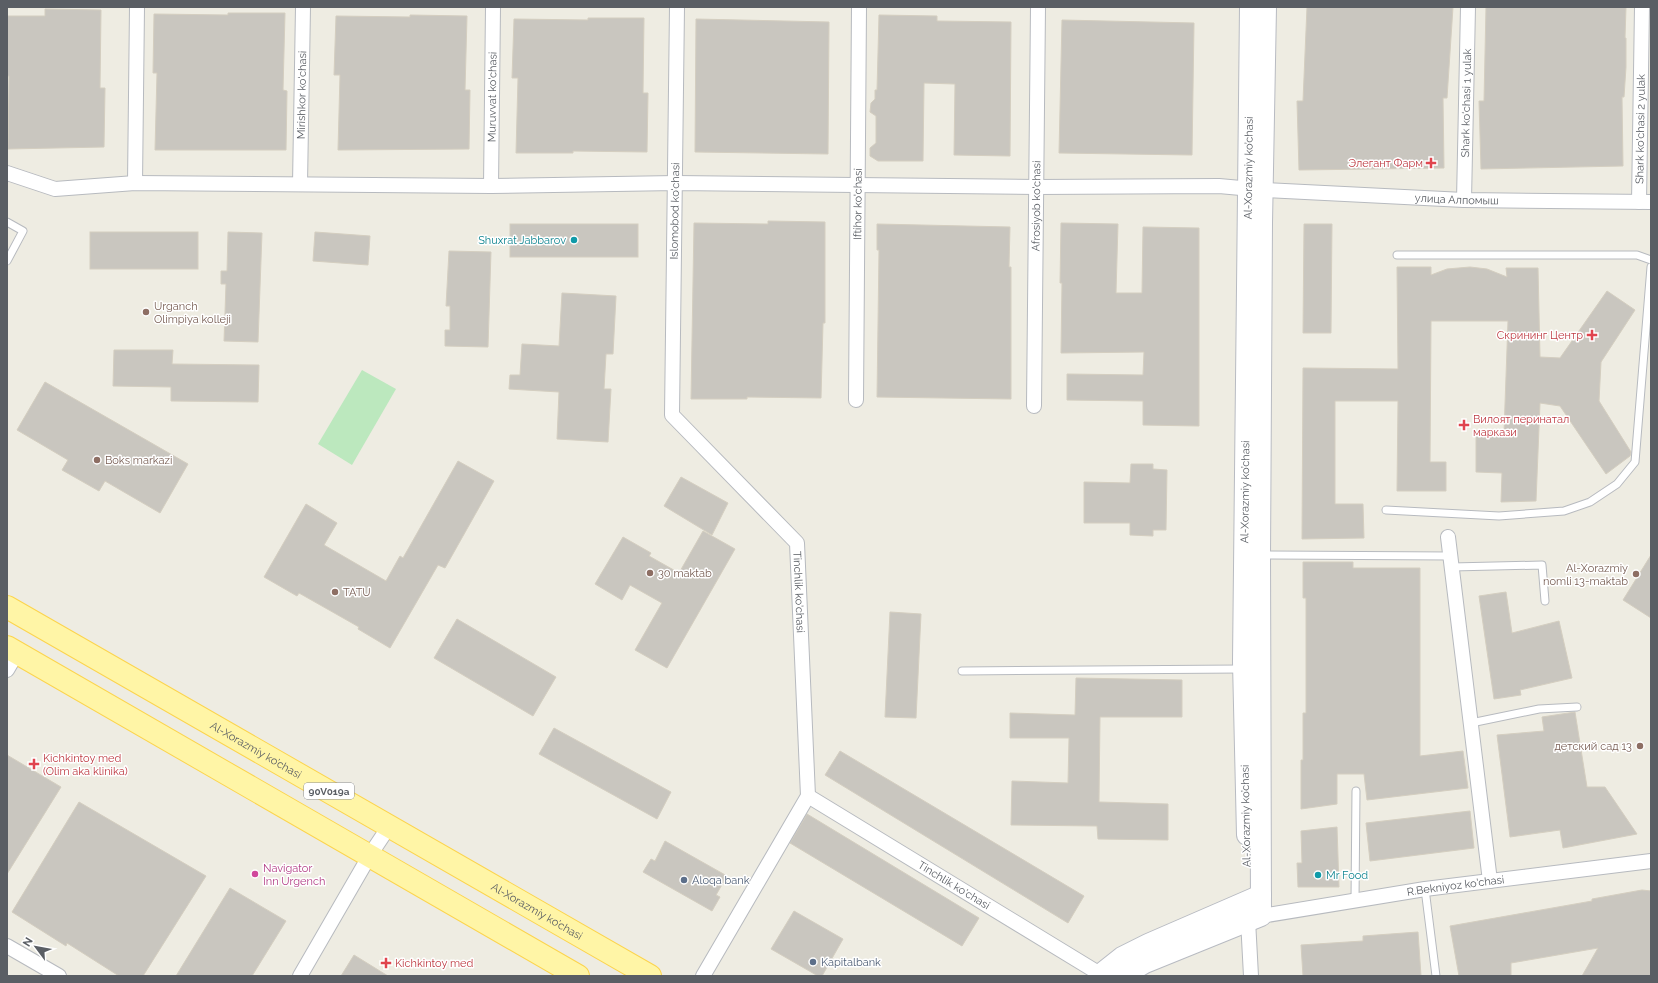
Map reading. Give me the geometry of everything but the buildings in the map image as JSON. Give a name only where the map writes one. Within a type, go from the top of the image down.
[{"type":"main road","name":"Al-Xorazmiy ko’chasi","points":[[1250,7],[1255,189],[1260,555],[1254,918]]},
{"type":"main road","name":"Al-Xorazmiy ko’chasi","points":[[1254,898],[1243,669],[1255,189],[1266,7]]},
{"type":"main road","name":"Al-Xorazmiy ko’chasi","points":[[7,607],[650,976]]},
{"type":"main road","name":"90V019a","points":[[10,657],[370,855],[578,976]]},
{"type":"main road","name":"Tinchlik ko'chasi","points":[[1099,975],[1122,957],[1148,944],[1254,898]]},
{"type":"main road","points":[[1123,976],[1145,963],[1254,918]]},
{"type":"street","points":[[135,183],[137,7]]},
{"type":"street","name":"Mirishkor ko'chasi","points":[[300,184],[303,7]]},
{"type":"street","name":"Muruvvat ko'chasi","points":[[491,186],[493,7]]},
{"type":"street","name":"Islomobod ko'chasi","points":[[672,415],[677,7]]},
{"type":"street","name":"Iftihor ko'chasi","points":[[856,400],[860,7]]},
{"type":"street","name":"Afrosiyob ko'chasi","points":[[1034,406],[1038,187],[1038,7]]},
{"type":"street","name":"Shark ko'chasi 1 yulak","points":[[1464,200],[1468,7]]},
{"type":"street","name":"Shark ko'chasi 2 yulak","points":[[1642,7],[1645,202]]},
{"type":"street","name":"улица Алпомыш","points":[[7,173],[55,189],[135,183],[491,186],[676,183],[1038,187],[1219,186],[1464,200],[1645,202]]},
{"type":"street","name":"Tinchlik ko'chasi","points":[[672,415],[797,543],[808,796],[1099,975]]},
{"type":"street","points":[[1448,537],[1490,880]]},
{"type":"street","points":[[703,976],[808,796]]},
{"type":"street","points":[[300,976],[370,855],[390,826]]},
{"type":"street","name":"R.Bekniyoz ko'chasi","points":[[1254,918],[1425,889],[1651,861]]},
{"type":"street","name":"Al-Xorazmiy ko’chasi","points":[[1251,976],[1254,918]]},
{"type":"street","points":[[7,946],[59,976]]},
{"type":"lane","points":[[7,222],[24,231],[7,261]]},
{"type":"lane","points":[[1397,255],[1637,255],[1651,260]]},
{"type":"lane","points":[[1386,510],[1499,516],[1564,511],[1590,502],[1617,484],[1635,462],[1651,267]]},
{"type":"lane","points":[[1260,555],[1542,565],[1544,601]]},
{"type":"lane","points":[[962,671],[1243,669]]},
{"type":"lane","points":[[1471,723],[1539,709],[1577,707]]},
{"type":"lane","points":[[1356,791],[1356,900]]},
{"type":"lane","points":[[1425,889],[1436,976]]},
{"type":"green space","points":[[362,370],[396,389],[352,465],[318,444]]},
{"type":"place","name":"Элегант Фарм","points":[[1431,163]]},
{"type":"place","name":"Shuxrat Jabbarov","points":[[574,240]]},
{"type":"place","name":"Urganch Olimpiya kolleji","points":[[146,312]]},
{"type":"place","name":"Скрининг Центр","points":[[1592,335]]},
{"type":"place","name":"Вилоят перинатал маркази","points":[[1464,425]]},
{"type":"place","name":"Boks markazi","points":[[97,460]]},
{"type":"place","name":"30 maktab","points":[[650,573]]},
{"type":"place","name":"Аl-Xоrаzmiy nоmli 13-mаktаb","points":[[1636,574]]},
{"type":"place","name":"TATU","points":[[335,592]]},
{"type":"place","name":"детский сад 13","points":[[1640,746]]},
{"type":"place","name":"Kichkintoy med (Olim aka klinika)","points":[[34,764]]},
{"type":"place","name":"Navigator Inn Urgench","points":[[255,874]]},
{"type":"place","name":"Mr Food","points":[[1318,875]]},
{"type":"place","name":"Aloqa bank","points":[[684,880]]},
{"type":"place","name":"Kapitalbank","points":[[813,962]]},
{"type":"place","name":"Kichkintoy med","points":[[386,963]]}]
